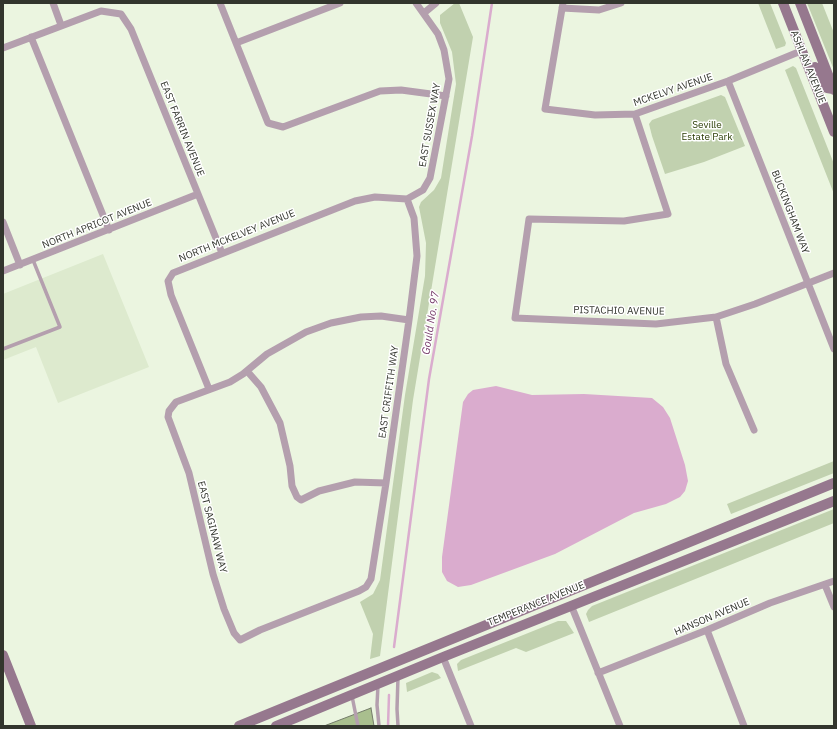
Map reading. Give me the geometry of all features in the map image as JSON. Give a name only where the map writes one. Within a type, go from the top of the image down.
[{"type":"main road","name":"ASHLAN AVENUE","points":[[783,3],[834,132]]},
{"type":"main road","name":"ASHLAN AVENUE","points":[[800,3],[834,89]]},
{"type":"main road","points":[[801,51],[809,56],[827,88],[834,89]]},
{"type":"main road","name":"TEMPERANCE AVENUE","points":[[239,726],[834,483]]},
{"type":"main road","name":"TEMPERANCE AVENUE","points":[[276,726],[571,605],[834,501]]},
{"type":"main road","points":[[443,657],[451,645],[506,623],[514,613]]},
{"type":"main road","points":[[3,655],[31,726]]},
{"type":"street","points":[[3,48],[61,25],[53,3]]},
{"type":"street","points":[[220,3],[268,123],[284,127],[380,91],[401,90],[446,96]]},
{"type":"street","points":[[236,43],[340,3]]},
{"type":"street","name":"EAST SUSSEX WAY","points":[[407,199],[423,190],[430,178],[434,165],[449,79],[444,50],[438,34],[416,3]]},
{"type":"street","points":[[424,13],[436,3]]},
{"type":"street","points":[[563,5],[599,10],[621,3]]},
{"type":"street","name":"MCKELVY AVENUE","points":[[563,5],[545,109],[595,115],[635,114],[728,81],[801,51]]},
{"type":"street","name":"EAST FARRIN AVENUE","points":[[61,25],[101,10],[121,14],[131,29],[222,253]]},
{"type":"street","points":[[31,37],[109,230]]},
{"type":"street","name":"BUCKINGHAM WAY","points":[[728,81],[807,284],[834,349]]},
{"type":"street","name":"PISTACHIO AVENUE","points":[[635,114],[668,214],[624,221],[528,220],[514,318],[656,324],[716,317],[834,273]]},
{"type":"street","name":"NORTH APRICOT AVENUE","points":[[3,271],[198,194]]},
{"type":"street","name":"NORTH MCKELVEY AVENUE","points":[[209,389],[171,295],[168,281],[172,273],[355,201],[375,197],[407,199]]},
{"type":"street","name":"EAST CRIFFITH WAY","points":[[366,587],[371,579],[386,483],[417,256],[414,218],[407,199]]},
{"type":"street","points":[[3,222],[20,265]]},
{"type":"street","points":[[209,389],[230,382],[247,371],[267,354],[306,332],[331,323],[381,316],[409,320]]},
{"type":"street","points":[[716,317],[726,364],[754,430]]},
{"type":"street","points":[[247,371],[261,387],[280,423],[290,466],[292,486],[297,497],[301,500],[324,490],[355,482],[386,483]]},
{"type":"street","name":"EAST SAGINAW WAY","points":[[209,389],[176,402],[169,411],[168,417],[189,473],[215,581],[234,633],[240,640],[260,630],[366,587]]},
{"type":"street","name":"HANSON AVENUE","points":[[598,673],[708,630],[770,603],[834,581]]},
{"type":"street","points":[[825,585],[834,607]]},
{"type":"street","points":[[571,605],[620,726]]},
{"type":"street","points":[[708,630],[744,726]]},
{"type":"street","points":[[443,657],[471,726]]},
{"type":"lane","points":[[3,349],[60,327],[34,260]]},
{"type":"lane","points":[[398,676],[398,726]]},
{"type":"lane","points":[[378,684],[377,705],[379,726]]},
{"type":"lane","points":[[352,695],[358,726]]},
{"type":"shaded area","points":[[103,254],[149,367],[58,403],[36,347],[3,360],[3,294]]},
{"type":"shaded area","points":[[496,386],[532,395],[584,394],[652,398],[663,407],[670,418],[685,465],[688,481],[685,491],[680,497],[666,504],[634,513],[555,554],[471,585],[458,587],[447,581],[442,572],[442,557],[463,402],[468,394],[473,390]]},
{"type":"green space","points":[[455,3],[459,3],[473,37],[413,400],[380,656],[370,659],[373,634],[360,602],[373,594],[380,580],[405,395],[425,276],[426,243],[419,207],[421,202],[434,190],[441,178],[456,84],[452,52],[440,23],[440,15]]},
{"type":"green space","points":[[758,3],[770,3],[786,43],[785,46],[776,49]]},
{"type":"green space","points":[[807,3],[822,3],[834,33],[834,70]]},
{"type":"green space","points":[[793,66],[796,68],[834,164],[834,194],[785,70]]},
{"type":"green space","name":"Seville Estate Park","points":[[721,95],[725,97],[745,146],[704,162],[665,174],[649,124],[652,120]]},
{"type":"green space","points":[[834,461],[834,473],[731,514],[727,504]]},
{"type":"green space","points":[[834,509],[834,523],[589,622],[586,614],[592,606]]},
{"type":"green space","points":[[558,621],[566,621],[574,633],[526,652],[516,648],[458,671],[457,664],[461,660]]},
{"type":"green space","points":[[432,672],[438,674],[441,678],[407,692],[406,683]]},
{"type":"building","points":[[371,708],[374,726],[324,726]]},
{"type":"waterway","name":"Gould No. 97","points":[[394,647],[429,379],[472,136],[492,3]]},
{"type":"waterway","name":"Gould No. 97","points":[[388,726],[389,695]]}]
